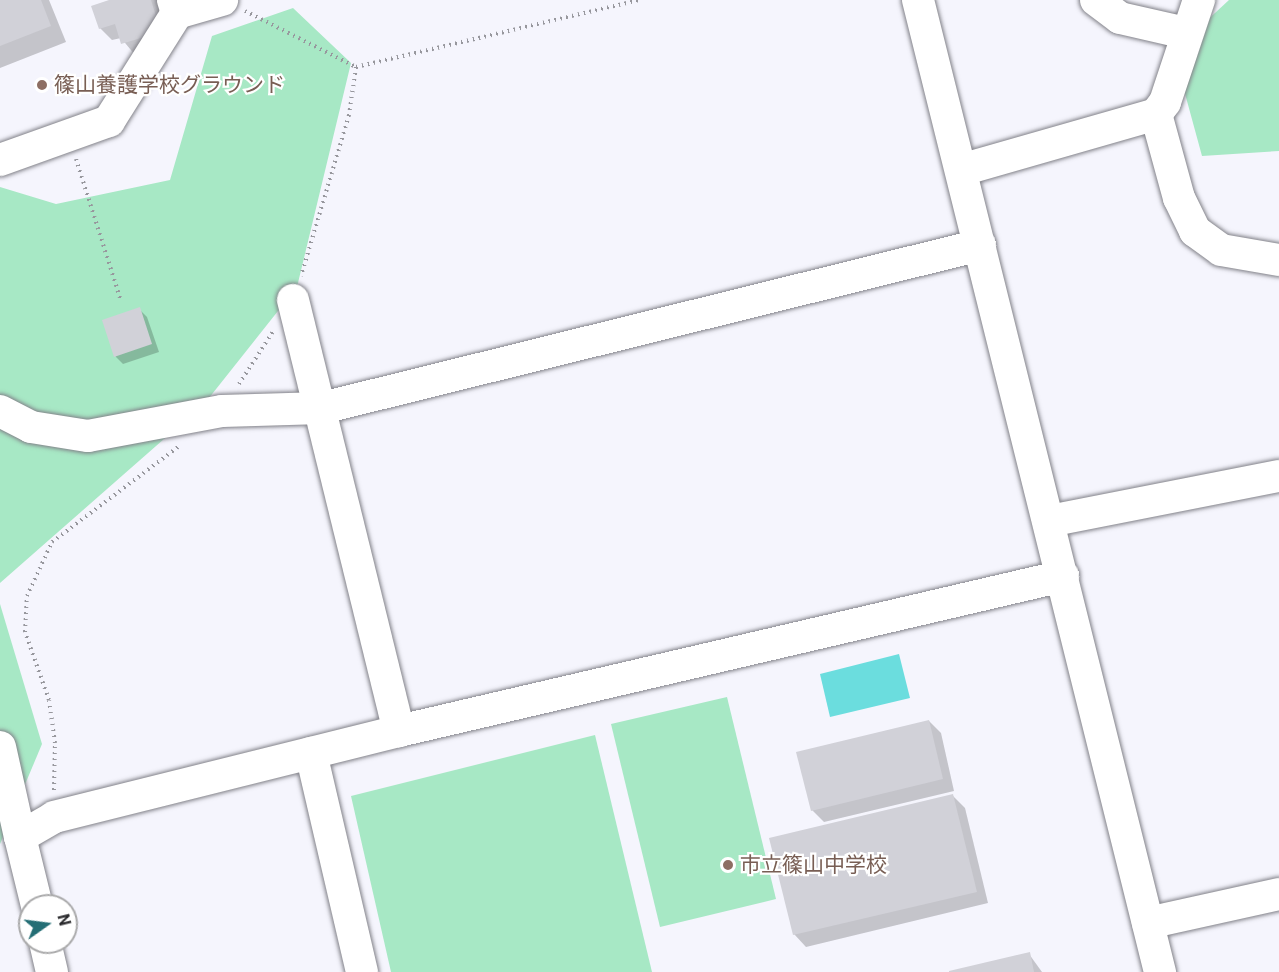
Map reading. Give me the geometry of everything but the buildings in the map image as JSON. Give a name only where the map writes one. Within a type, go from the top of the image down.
[{"type":"street","points":[[918,0],[1160,972]]},
{"type":"street","points":[[1096,0],[1120,18],[1186,33]]},
{"type":"street","points":[[962,170],[1156,114],[1165,102],[1186,33],[1199,0]]},
{"type":"street","points":[[0,160],[109,121],[175,6],[228,3]]},
{"type":"street","points":[[1156,114],[1179,198],[1196,231],[1221,250],[1279,260]]},
{"type":"street","points":[[0,411],[31,427],[88,436],[222,411],[322,408],[980,245]]},
{"type":"street","points":[[293,300],[322,408],[399,731]]},
{"type":"street","points":[[1049,521],[1279,476]]},
{"type":"street","points":[[20,837],[54,817],[399,731],[1063,576]]},
{"type":"street","points":[[0,747],[34,894]]},
{"type":"street","points":[[311,753],[362,972]]},
{"type":"street","points":[[1148,923],[1279,894]]},
{"type":"street","points":[[48,954],[52,972]]},
{"type":"path","points":[[228,3],[356,67],[640,0]]},
{"type":"path","points":[[222,411],[293,300],[349,115],[356,67]]},
{"type":"path","points":[[69,135],[121,301]]},
{"type":"path","points":[[54,817],[55,743],[49,700],[25,632],[27,596],[52,543],[186,440]]},
{"type":"green space","points":[[1229,0],[1279,0],[1279,151],[1202,156],[1184,90],[1202,25]]},
{"type":"green space","points":[[293,8],[351,63],[297,287],[205,403],[0,583],[0,187],[56,204],[170,180],[212,36]]},
{"type":"green space","points":[[0,604],[42,744],[0,844]]},
{"type":"green space","points":[[727,697],[776,899],[660,927],[611,724]]},
{"type":"green space","points":[[595,735],[652,972],[391,972],[351,796]]},
{"type":"water","points":[[899,654],[910,698],[830,717],[820,674]]},
{"type":"place","name":"篠山養護学校グラウンド","points":[[42,85]]},
{"type":"place","name":"市立篠山中学校","points":[[728,865]]}]
